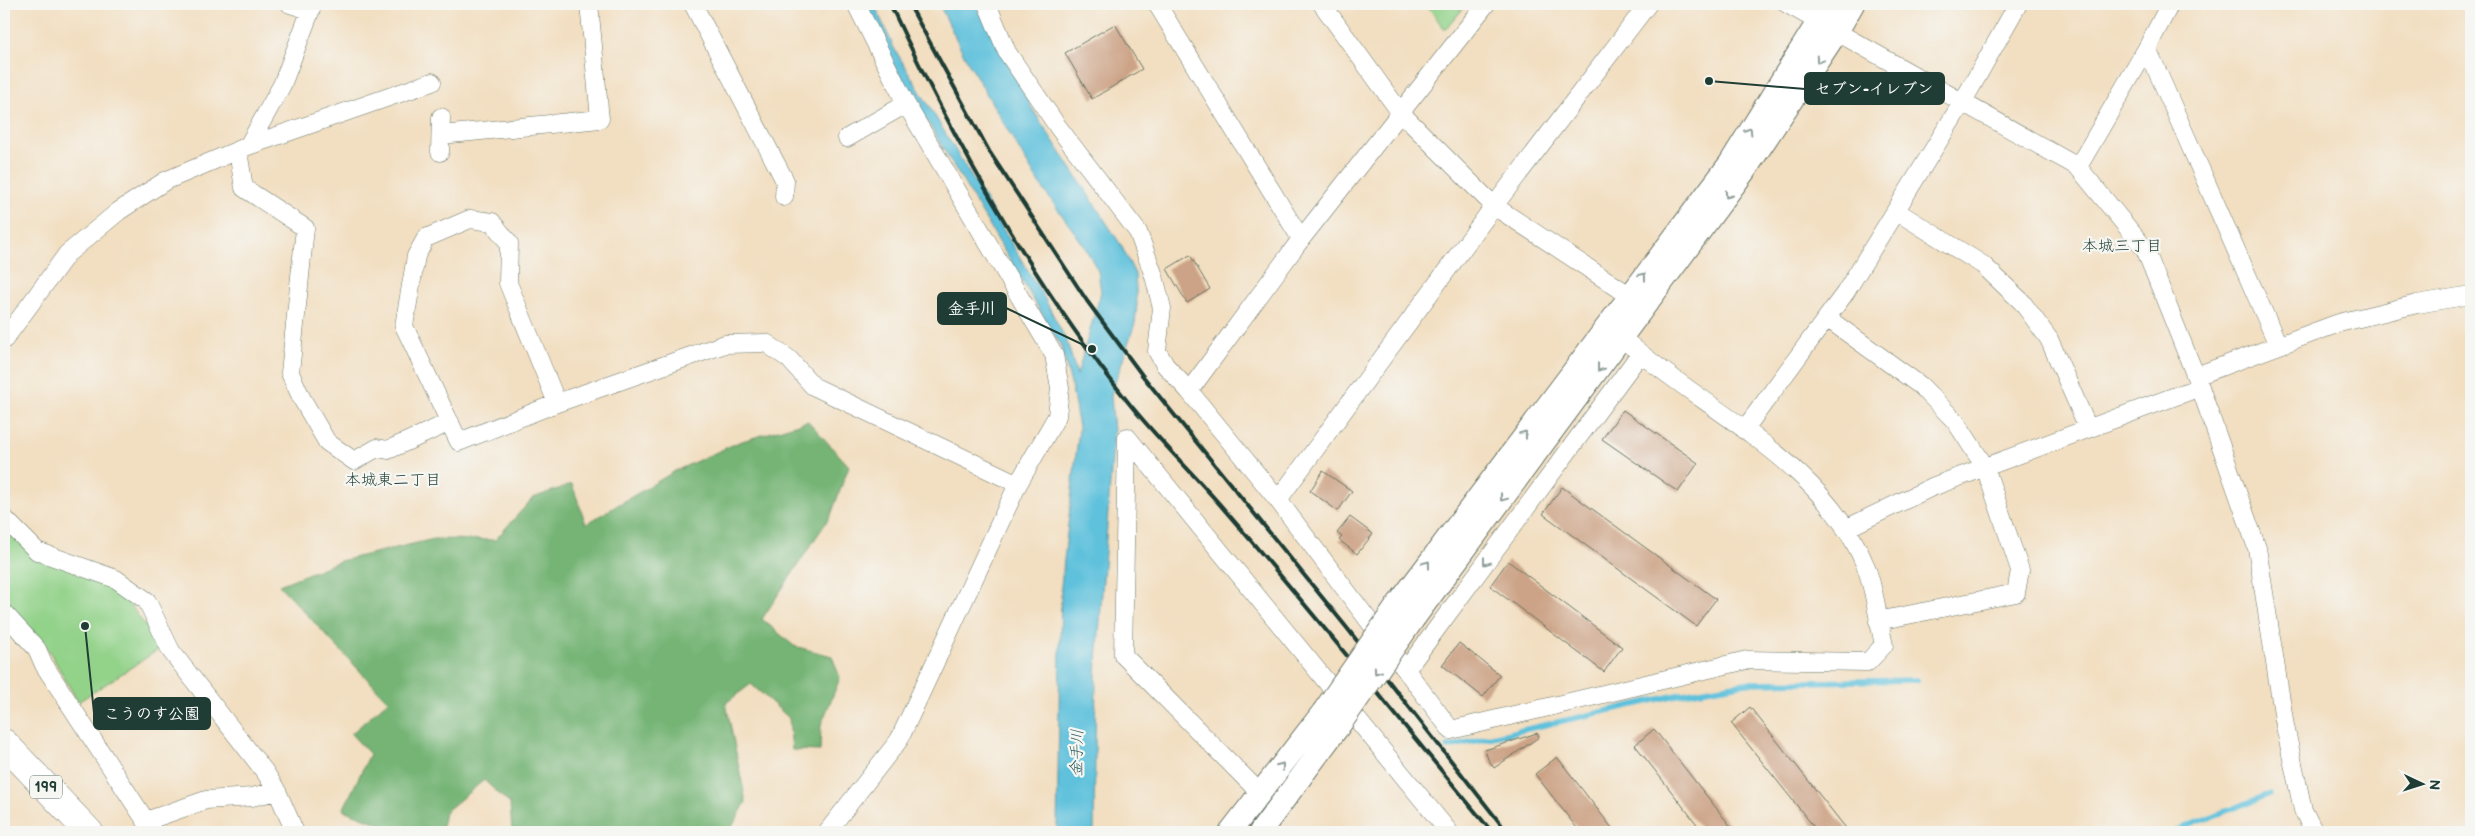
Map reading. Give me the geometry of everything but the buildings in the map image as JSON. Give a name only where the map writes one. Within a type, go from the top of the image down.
[{"type":"highway","name":"199","points":[[4,743],[89,832]]},
{"type":"street","points":[[290,4],[311,7],[282,85],[243,148],[244,188],[305,228],[290,374],[327,442],[354,461],[377,448],[388,450],[450,422]]},
{"type":"street","points":[[441,117],[441,144],[600,119],[590,4]]},
{"type":"street","points":[[693,4],[785,180],[784,197]]},
{"type":"street","points":[[827,832],[899,740],[1018,484],[1057,416],[1060,388],[1054,355],[906,104],[856,4]]},
{"type":"street","points":[[987,4],[1008,52],[1058,127],[1138,232],[1154,276],[1162,308],[1157,351],[1165,365],[1189,391],[1278,500],[1451,730],[1747,660],[1868,662],[1884,645],[1866,568],[1845,528],[1819,492],[1744,430],[1640,354],[1622,338]]},
{"type":"street","points":[[1157,4],[1301,239]]},
{"type":"street","points":[[1322,4],[1400,112],[1494,206],[1637,301]]},
{"type":"street","points":[[1189,391],[1301,239],[1486,4]]},
{"type":"street","points":[[1278,500],[1494,206],[1648,4]]},
{"type":"street","points":[[1787,4],[1828,19],[1962,103],[2078,167],[2145,249],[2198,382],[2258,548],[2285,726],[2303,810],[2314,832]]},
{"type":"street","points":[[1260,832],[1331,719],[1407,610],[1637,301],[1746,169],[1828,19],[1853,4]]},
{"type":"street","points":[[1744,430],[1845,293],[1962,103],[2018,4]]},
{"type":"street","points":[[2078,167],[2147,48],[2170,4]]},
{"type":"street","points":[[2147,48],[2278,346]]},
{"type":"street","points":[[4,340],[68,254],[119,211],[165,181],[243,148],[432,82]]},
{"type":"street","points":[[847,138],[906,104]]},
{"type":"street","points":[[1896,211],[1983,265],[2022,302],[2049,339],[2088,428]]},
{"type":"street","points":[[557,403],[508,283],[508,243],[492,222],[470,218],[426,238],[416,256],[404,326],[459,442],[557,403],[726,344],[766,343],[789,359],[813,386],[1018,484]]},
{"type":"street","points":[[1845,528],[1932,487],[2088,428],[2278,346],[2339,323],[2417,304],[2471,295]]},
{"type":"street","points":[[1407,610],[1622,338],[1637,301]]},
{"type":"street","points":[[1827,318],[1920,386],[1956,422],[1986,467],[2020,570],[2016,593],[1878,621]]},
{"type":"street","points":[[1406,670],[1640,354]]},
{"type":"street","points":[[1260,793],[1122,655],[1127,437],[1449,832]]},
{"type":"street","points":[[4,518],[37,551],[116,579],[147,601],[171,651],[265,772],[277,791],[295,832]]},
{"type":"street","points":[[4,612],[37,649],[44,665],[150,826],[206,800],[252,797],[277,791]]},
{"type":"street","points":[[1230,832],[1260,793],[1331,719]]},
{"type":"green space","points":[[1426,4],[1467,4],[1445,30]]},
{"type":"green space","points":[[808,421],[849,466],[831,515],[762,619],[794,646],[832,656],[840,678],[821,725],[820,751],[792,750],[789,718],[751,684],[726,703],[746,802],[729,832],[709,832],[692,828],[686,832],[512,832],[510,804],[484,780],[445,812],[441,832],[402,832],[343,810],[370,754],[351,734],[388,701],[279,585],[340,561],[434,539],[495,540],[533,498],[572,484],[586,524],[675,471],[739,442]]},
{"type":"green space","points":[[4,525],[117,586],[161,648],[78,702],[48,649],[4,603]]},
{"type":"water","points":[[865,4],[874,4],[894,48],[1045,299],[1067,342],[1077,375],[1101,292],[1098,271],[1083,244],[1038,182],[965,57],[939,4],[976,4],[1033,110],[1121,245],[1135,274],[1137,304],[1135,323],[1111,395],[1114,431],[1096,674],[1094,832],[1057,832],[1061,586],[1079,428],[1071,384],[1061,346],[893,64]]},
{"type":"waterway","points":[[1448,747],[1677,695],[1746,683],[1917,680]]},
{"type":"waterway","points":[[2172,832],[2270,794]]},
{"type":"railway","points":[[890,4],[941,108],[997,210],[1059,308],[1093,356],[1140,416],[1262,553],[1492,832]]},
{"type":"railway","points":[[909,4],[989,151],[1087,301],[1142,375],[1347,628],[1507,832]]},
{"type":"place","name":"セブン-イレブン","points":[[1709,81]]},
{"type":"place","name":"金手川","points":[[1092,349]]},
{"type":"place","name":"こうのす公園","points":[[85,626]]},
{"type":"district","name":"本城三丁目","points":[[2122,245]]},
{"type":"district","name":"本城東二丁目","points":[[393,479]]}]
